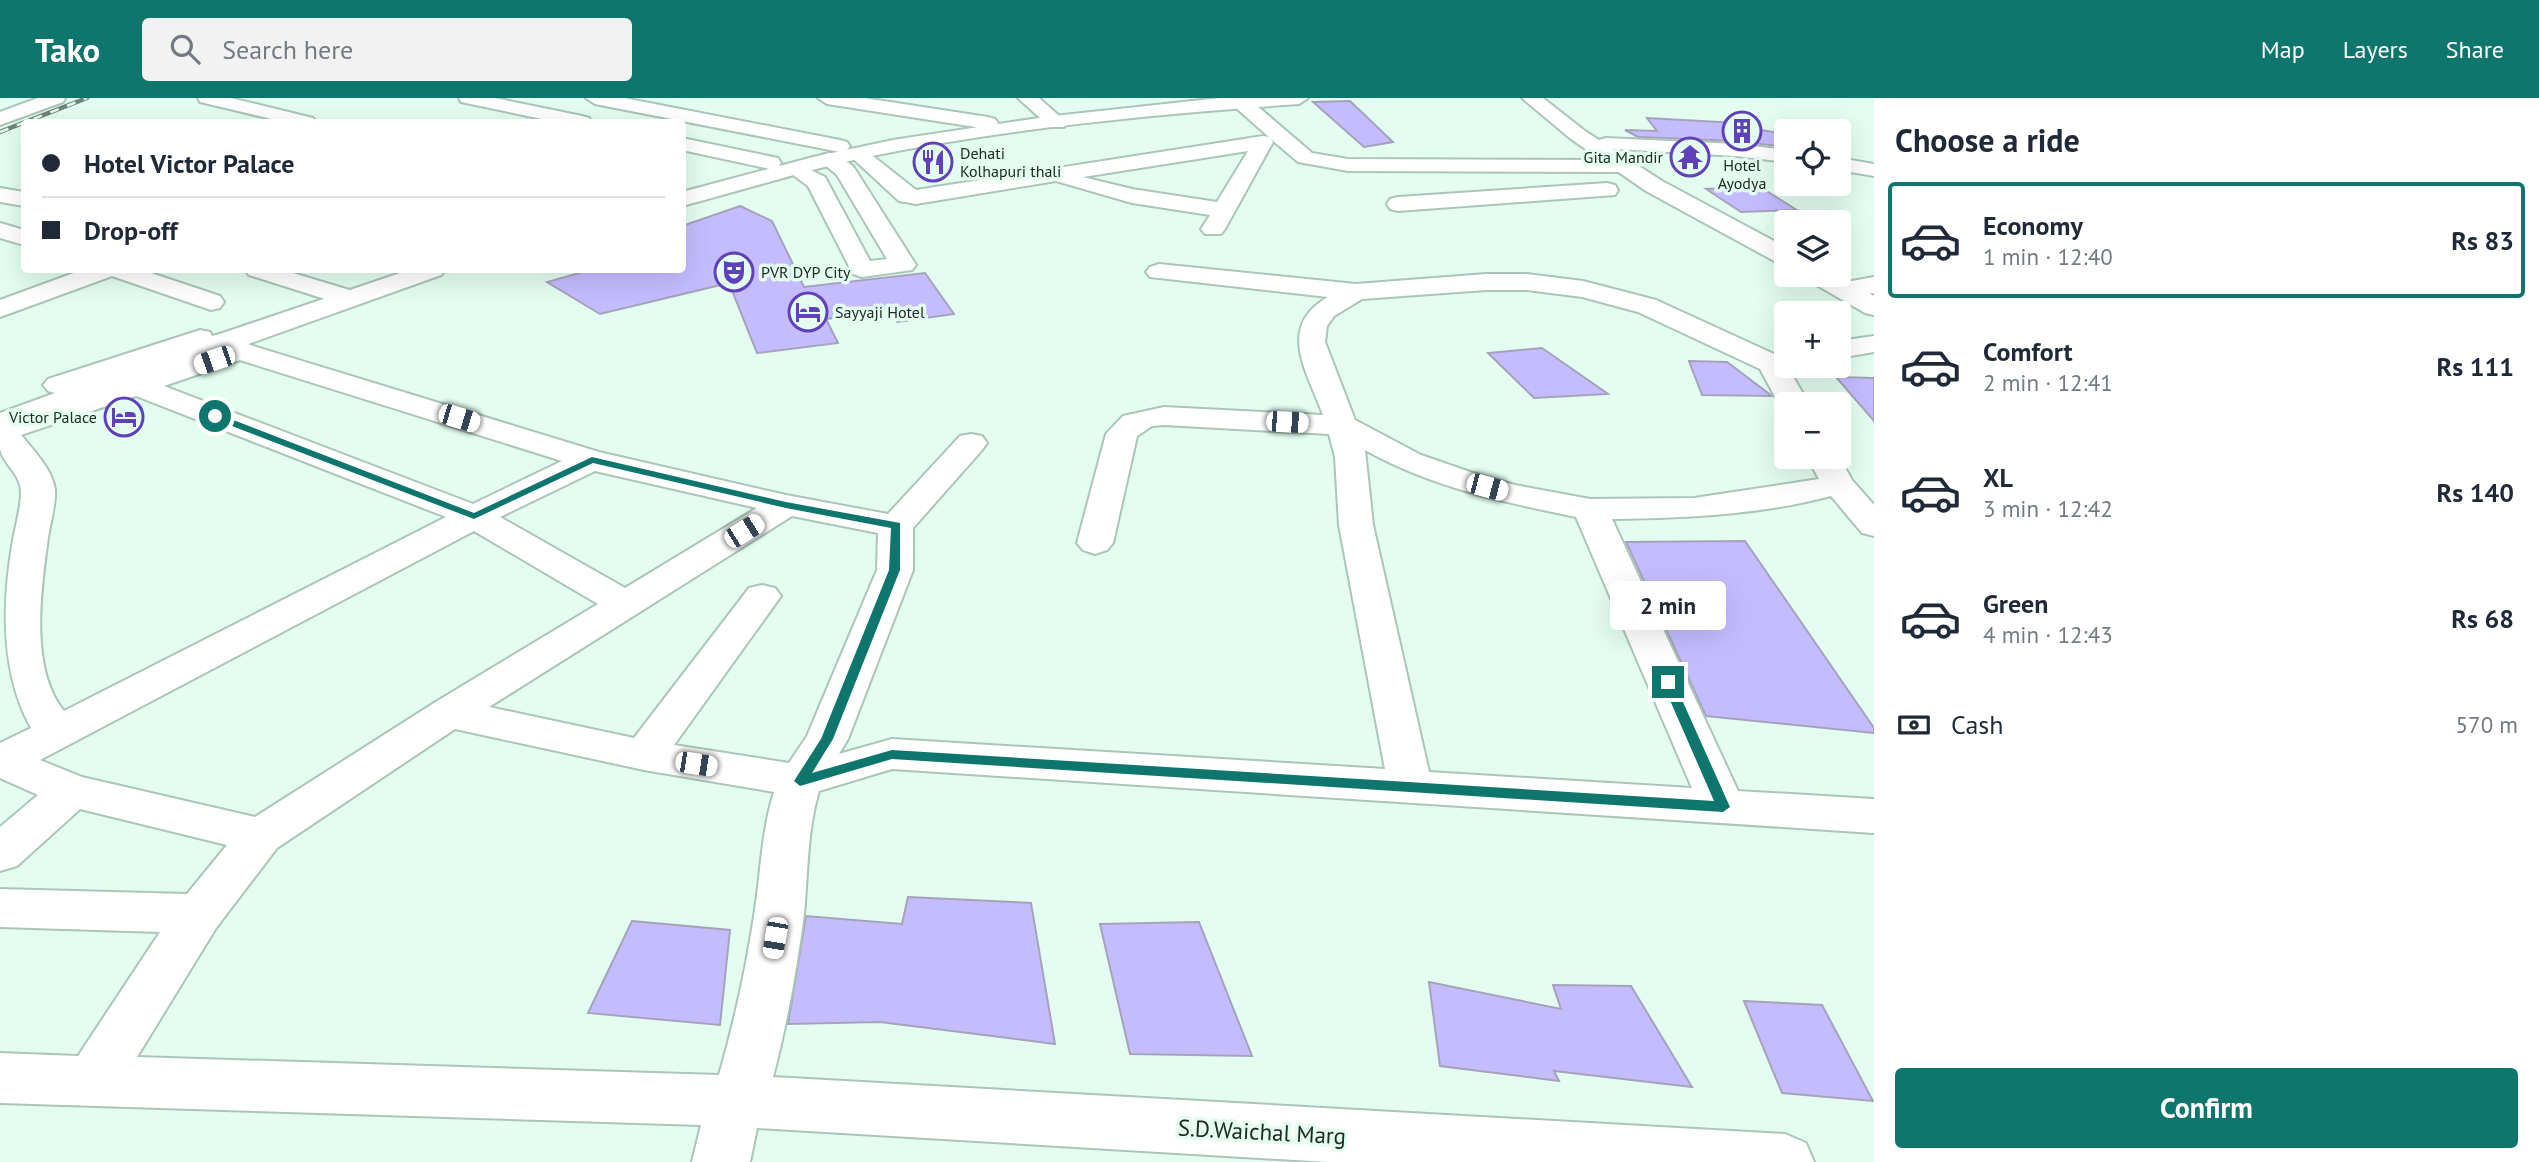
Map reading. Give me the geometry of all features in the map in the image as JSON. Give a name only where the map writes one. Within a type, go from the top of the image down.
[{"type":"main road","points":[[0,119],[56,98]]},
{"type":"main road","points":[[207,98],[294,119]]},
{"type":"main road","points":[[240,106],[264,98]]},
{"type":"main road","points":[[468,98],[568,119]]},
{"type":"main road","points":[[595,98],[842,153],[907,196],[916,197],[1263,142],[1219,220],[1055,175]]},
{"type":"main road","points":[[827,98],[863,100],[988,123]]},
{"type":"main road","points":[[1027,98],[1053,120]]},
{"type":"main road","points":[[686,187],[770,163],[1213,98]]},
{"type":"main road","points":[[686,198],[796,169],[842,153],[988,123],[1053,120],[1299,98]]},
{"type":"main road","points":[[1531,98],[1563,124],[1654,186],[1774,250]]},
{"type":"main road","points":[[1562,98],[1606,144],[1644,171],[1774,243]]},
{"type":"main road","points":[[1242,103],[1305,158],[1328,164],[1624,166]]},
{"type":"main road","points":[[1606,144],[1774,154]]},
{"type":"main road","points":[[686,145],[770,163]]},
{"type":"main road","points":[[796,169],[817,182],[862,269],[903,265],[845,171],[842,153]]},
{"type":"main road","points":[[1359,165],[1378,184],[1495,180]]},
{"type":"main road","points":[[1851,166],[1874,170]]},
{"type":"main road","points":[[1398,204],[1620,189]]},
{"type":"main road","points":[[0,195],[21,198]]},
{"type":"main road","points":[[0,230],[21,237]]},
{"type":"main road","points":[[1159,272],[1356,292],[1486,282],[1527,282],[1583,289],[1647,306],[1774,359]]},
{"type":"main road","points":[[0,309],[96,273]]},
{"type":"main road","points":[[128,273],[211,302]]},
{"type":"main road","points":[[268,273],[340,295],[421,273]]},
{"type":"main road","points":[[0,421],[221,344],[390,273]]},
{"type":"main road","points":[[1838,287],[1874,307]]},
{"type":"main road","points":[[1356,292],[1325,310],[1313,326],[1311,342],[1351,457],[1356,524],[1410,787]]},
{"type":"main road","points":[[0,421],[137,386],[221,344],[592,460],[786,505],[896,526]]},
{"type":"main road","points":[[1851,348],[1874,344]]},
{"type":"main road","points":[[137,386],[474,516],[627,605]]},
{"type":"main road","points":[[1095,543],[1122,434],[1128,425],[1140,419],[1170,416],[1342,425],[1410,462],[1461,480],[1512,494],[1590,509],[1694,508],[1804,493],[1830,470],[1874,526]]},
{"type":"main road","points":[[0,421],[30,469],[38,489],[20,624],[23,658],[37,704],[56,731]]},
{"type":"main road","points":[[721,1162],[731,1116],[739,1101],[753,1051],[779,914],[788,820],[800,781],[827,739],[895,570],[896,526],[971,443]]},
{"type":"main road","points":[[0,762],[474,516],[592,460]]},
{"type":"main road","points":[[92,1081],[199,914],[261,836],[449,713],[786,505]]},
{"type":"main road","points":[[1590,509],[1723,807]]},
{"type":"main road","points":[[644,755],[762,596]]},
{"type":"main road","points":[[449,713],[644,755],[800,781],[892,754],[1874,816]]},
{"type":"main road","points":[[0,762],[72,791],[261,836]]},
{"type":"main road","points":[[0,853],[72,791]]},
{"type":"main road","points":[[0,908],[199,914]]},
{"type":"main road","name":"S.D.Waichal Marg","points":[[0,1078],[739,1101],[1785,1162]]},
{"type":"building","points":[[1350,101],[1393,142],[1364,147],[1313,102]]},
{"type":"building","name":"Hotel Ayodya","points":[[1647,118],[1755,124],[1761,130],[1774,132],[1774,145],[1638,137],[1625,130],[1657,131]]},
{"type":"building","points":[[1760,187],[1797,210],[1741,212],[1706,189]]},
{"type":"building","points":[[740,206],[772,221],[804,287],[925,273],[954,314],[897,322],[890,311],[826,319],[838,343],[757,353],[729,283],[600,314],[547,282],[579,273],[686,273],[686,225]]},
{"type":"building","points":[[1542,348],[1608,394],[1534,398],[1488,353]]},
{"type":"building","points":[[1689,361],[1727,362],[1772,396],[1702,395]]},
{"type":"building","points":[[1837,378],[1874,378],[1874,421],[1851,392]]},
{"type":"building","points":[[1745,541],[1874,728],[1874,733],[1706,716],[1626,542]]},
{"type":"building","points":[[908,897],[1031,903],[1055,1044],[880,1022],[788,1024],[806,916],[902,924]]},
{"type":"building","points":[[632,921],[730,930],[720,1025],[588,1013]]},
{"type":"building","points":[[1199,922],[1252,1056],[1130,1054],[1100,924]]},
{"type":"building","points":[[1429,982],[1561,1009],[1553,985],[1631,986],[1692,1087],[1554,1071],[1559,1081],[1440,1066]]},
{"type":"building","points":[[1744,1001],[1822,1005],[1873,1101],[1782,1093]]},
{"type":"railway","points":[[33,119],[87,98]]},
{"type":"railway","points":[[0,132],[21,124]]},
{"type":"place","name":"Hotel Ayodya","points":[[1742,131]]},
{"type":"place","name":"Gita Mandir","points":[[1690,157]]},
{"type":"place","name":"Dehati Kolhapuri thali","points":[[933,162]]},
{"type":"place","name":"PVR DYP City","points":[[734,272]]},
{"type":"place","name":"Sayyaji Hotel","points":[[808,312]]},
{"type":"place","name":"Victor Palace","points":[[124,417]]},
{"type":"route","points":[[215,416],[474,516],[592,460],[786,505],[896,526],[895,570],[827,739],[800,781],[892,754],[1723,807],[1668,682]]}]
